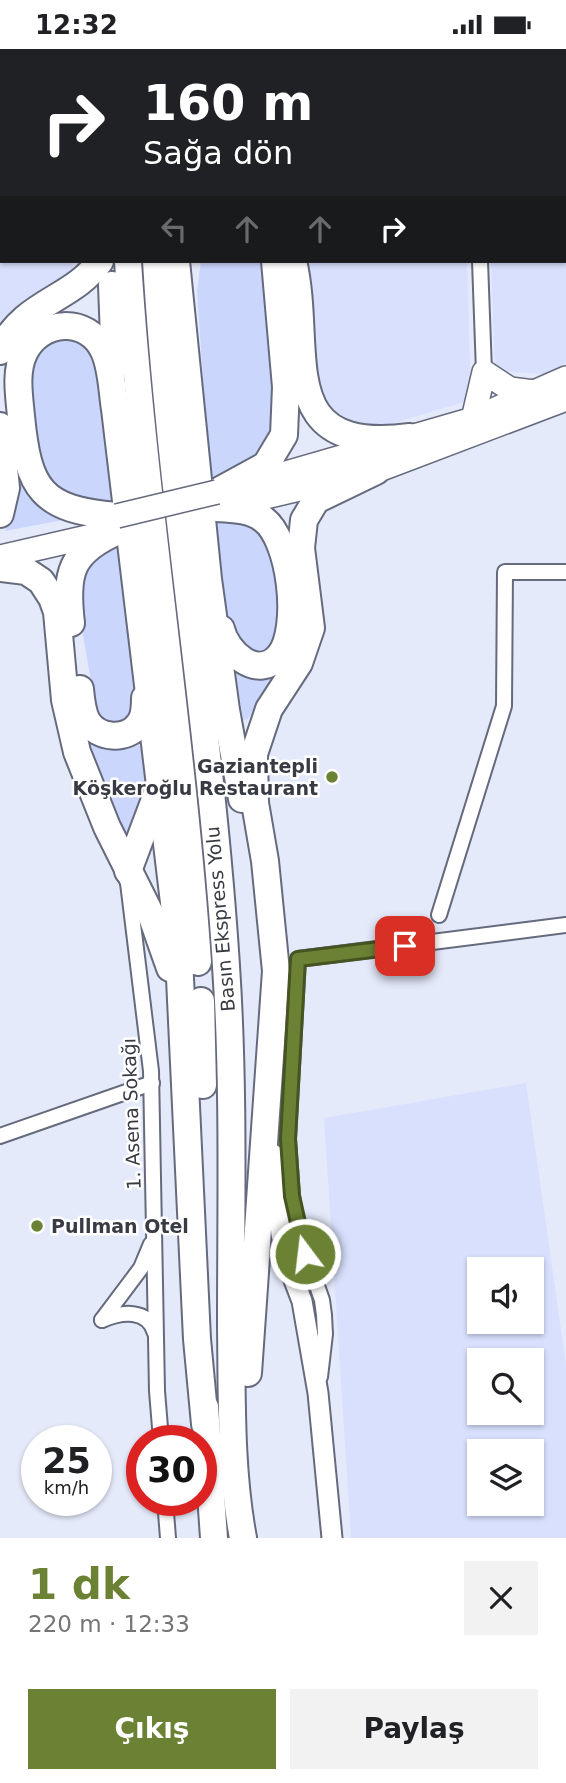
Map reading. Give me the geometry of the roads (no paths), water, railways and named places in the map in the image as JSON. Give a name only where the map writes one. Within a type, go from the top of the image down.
[{"type":"highway","points":[[0,351],[22,318],[75,284],[98,263]]},
{"type":"highway","points":[[112,263],[115,409]]},
{"type":"highway","name":"Basın Ekspress Yolu","points":[[128,263],[142,429],[186,824],[201,1003],[205,1142],[205,1424],[214,1538]]},
{"type":"highway","name":"Basın Ekspress Yolu","points":[[156,263],[167,413],[226,965],[231,1097],[232,1388],[238,1507],[245,1538]]},
{"type":"highway","points":[[176,263],[208,579],[233,757],[269,895]]},
{"type":"highway","points":[[185,347],[188,263]]},
{"type":"highway","points":[[217,500],[266,465],[284,435],[286,387],[275,263]]},
{"type":"highway","points":[[293,263],[304,381],[316,412],[339,433],[356,439],[379,441],[410,437]]},
{"type":"highway","points":[[117,524],[72,511],[43,493],[34,477],[24,447],[18,387],[21,361],[33,340],[56,326],[86,330],[99,341],[105,353],[115,409],[178,936],[197,1339],[205,1424]]},
{"type":"highway","points":[[0,426],[6,488],[0,514]]},
{"type":"highway","points":[[245,1538],[249,1355],[276,971],[269,895],[255,803],[254,754],[269,709],[299,663],[311,628],[301,548],[304,520],[316,500],[376,471]]},
{"type":"highway","points":[[208,579],[224,640],[234,656],[246,663],[258,664],[278,657],[290,632],[292,616],[280,543],[263,519],[217,500]]},
{"type":"highway","points":[[117,524],[85,549],[71,570],[69,582],[82,704],[92,728],[104,735],[116,736],[134,730],[144,712],[145,671]]},
{"type":"highway","points":[[0,568],[26,571],[41,581],[52,598],[57,612],[71,729],[91,789],[152,917],[166,953],[183,1042]]},
{"type":"highway","points":[[128,871],[160,785]]},
{"type":"main road","points":[[473,419],[484,372],[496,383],[510,389],[534,392]]},
{"type":"main road","points":[[217,500],[473,419],[566,378]]},
{"type":"main road","points":[[0,557],[117,524],[217,500],[376,471],[566,399]]},
{"type":"main road","points":[[0,546],[117,524]]},
{"type":"street","points":[[480,263],[484,372]]},
{"type":"street","points":[[439,915],[505,706],[505,572],[566,572]]},
{"type":"street","name":"1. Asena Sokağı","points":[[128,871],[152,1083],[160,1425]]},
{"type":"street","points":[[318,1393],[325,1334],[324,1315],[322,1300],[299,1235],[292,1196],[288,1139],[298,959],[566,925]]},
{"type":"street","points":[[0,1136],[152,1083]]},
{"type":"street","points":[[268,1093],[281,1234],[287,1262],[302,1301],[318,1393],[332,1538]]},
{"type":"street","points":[[155,1233],[141,1268],[102,1320],[125,1313],[143,1317],[153,1328],[157,1342]]},
{"type":"street","points":[[166,1516],[168,1538]]},
{"type":"place","name":"Gaziantepli Köşkeroğlu Restaurant","points":[[332,777]]},
{"type":"place","name":"Pullman Otel","points":[[37,1226]]}]
